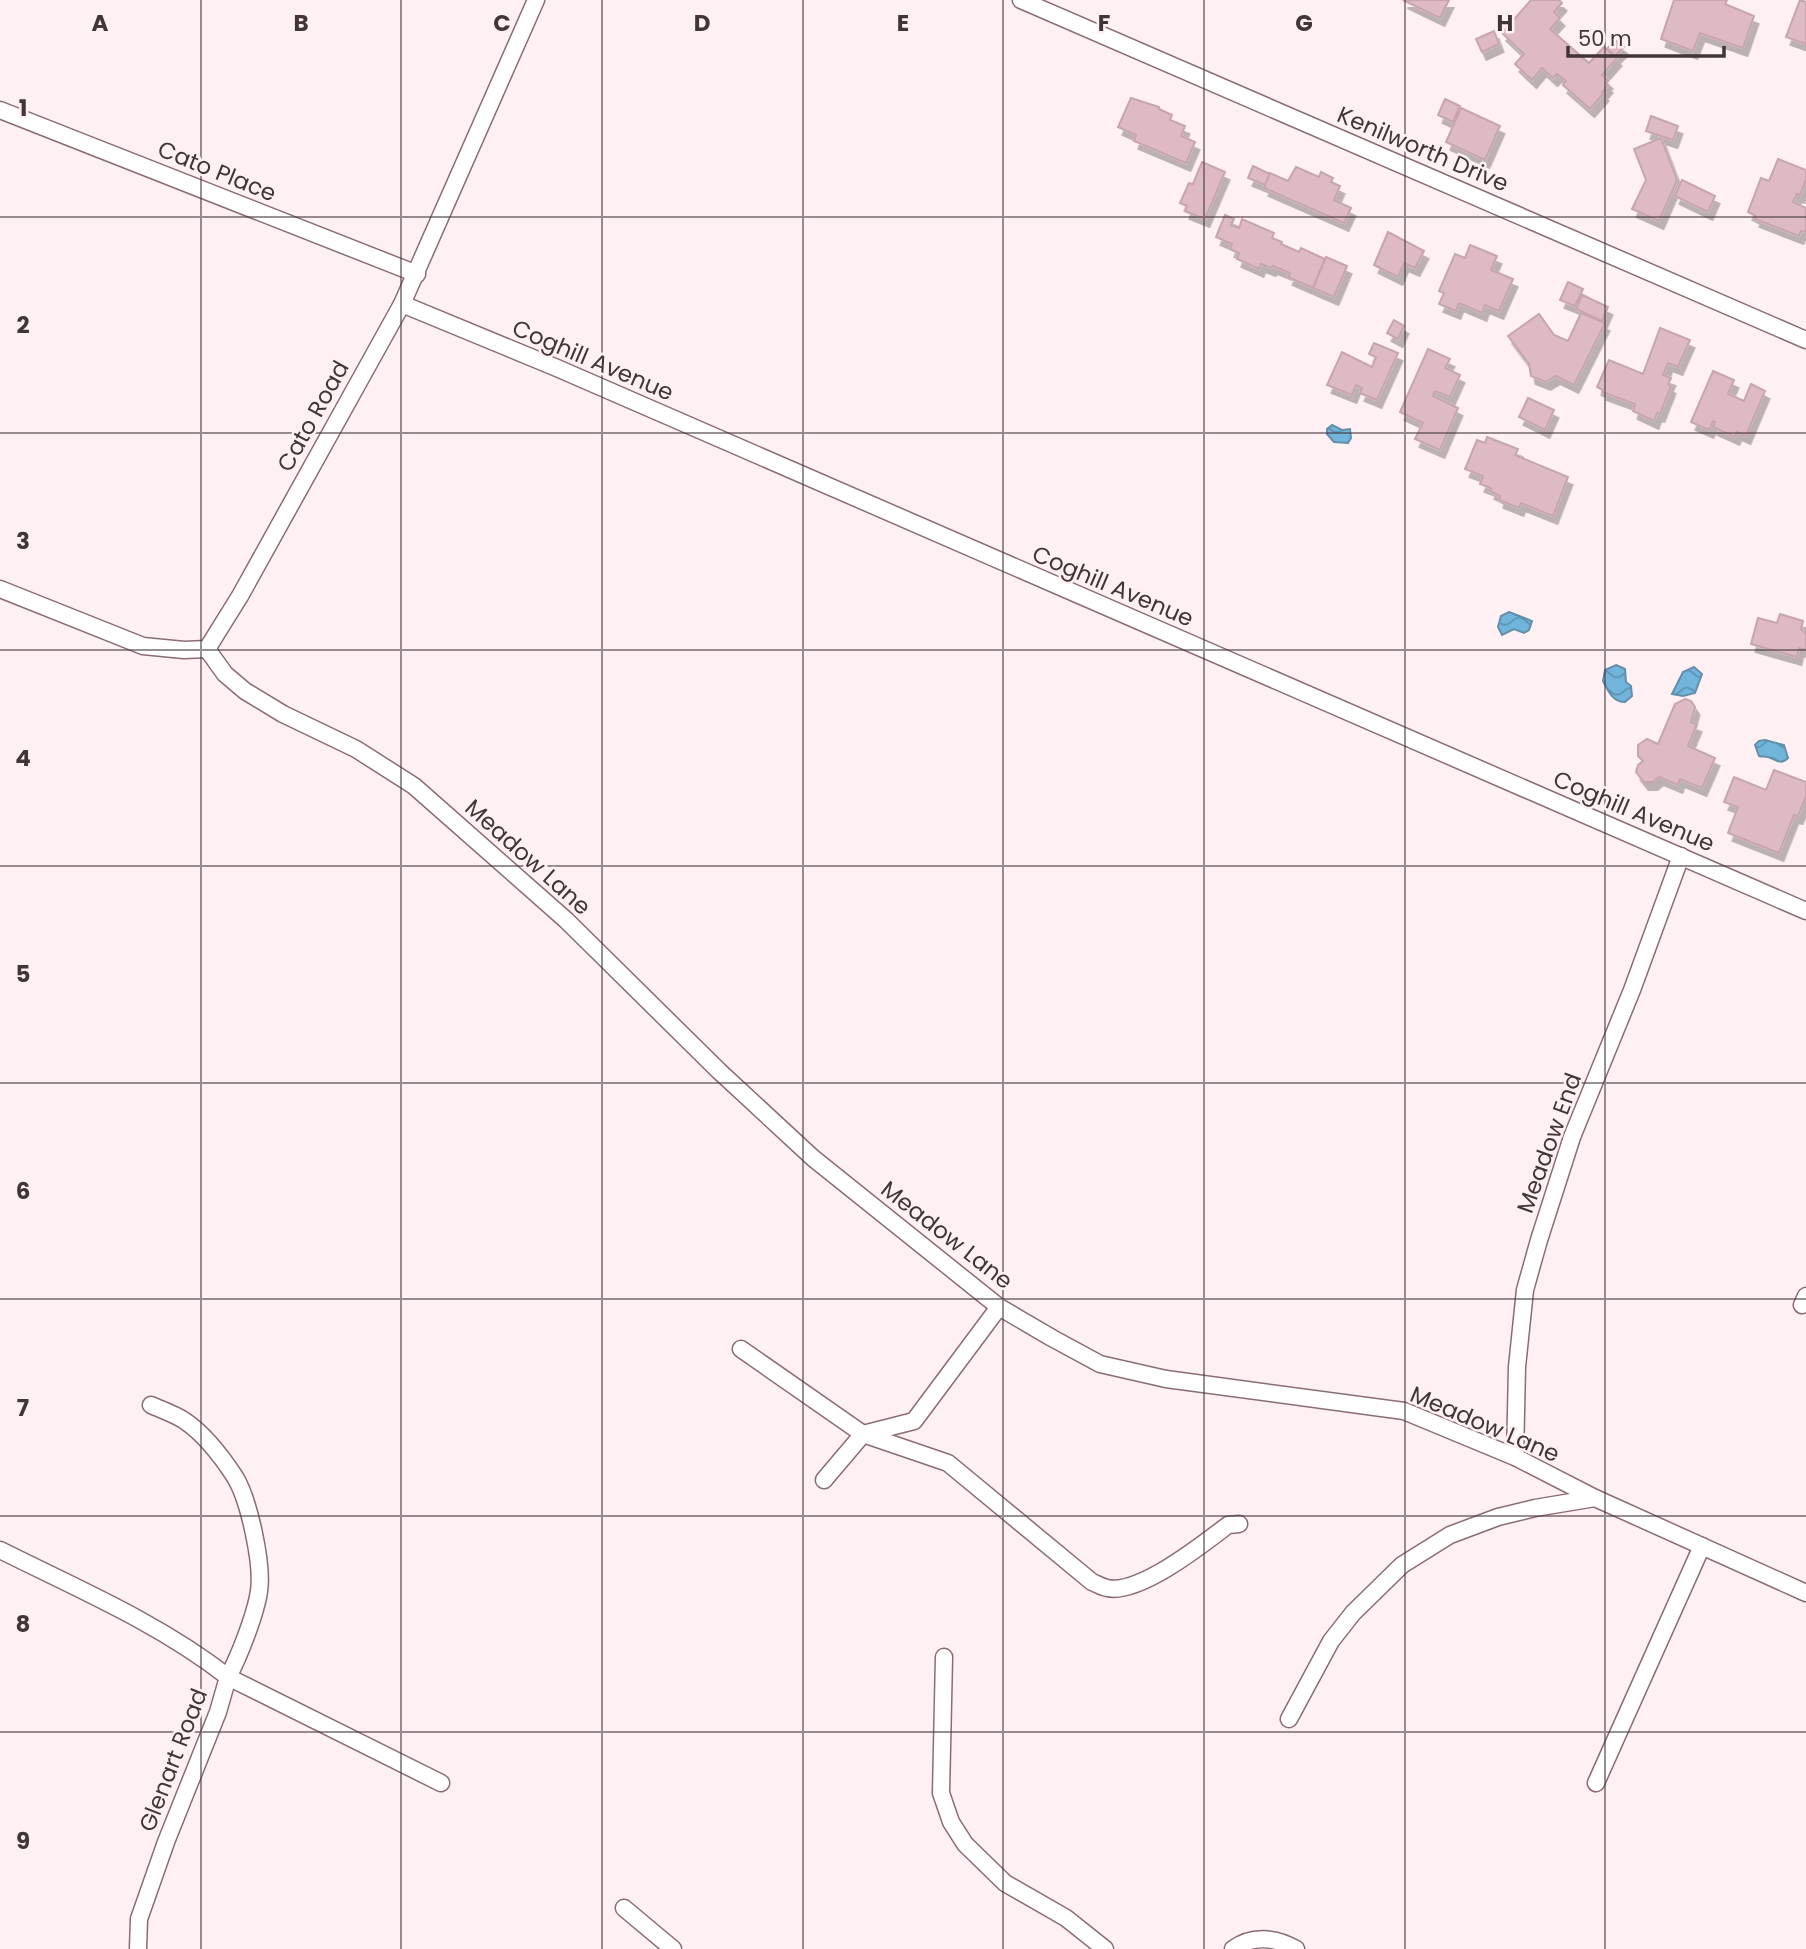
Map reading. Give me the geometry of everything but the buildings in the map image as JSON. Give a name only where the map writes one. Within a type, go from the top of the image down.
[{"type":"street","name":"Cato Road","points":[[207,649],[240,596],[402,304],[536,0]]},
{"type":"street","name":"Kenilworth Drive","points":[[1021,0],[1806,340]]},
{"type":"street","name":"Cato Place","points":[[0,110],[417,274]]},
{"type":"street","name":"Coghill Avenue","points":[[402,304],[557,368],[1806,911]]},
{"type":"street","points":[[0,589],[143,646],[207,649]]},
{"type":"street","name":"Meadow Lane","points":[[207,649],[225,674],[245,691],[283,714],[356,749],[414,786],[566,920],[813,1158],[999,1307],[1100,1364],[1166,1379],[1404,1411],[1515,1457],[1595,1498],[1806,1593]]},
{"type":"street","name":"Meadow End","points":[[1515,1457],[1517,1367],[1522,1315],[1525,1290],[1535,1253],[1572,1137],[1632,990],[1681,856]]},
{"type":"street","points":[[824,1480],[863,1434],[914,1421],[999,1307]]},
{"type":"street","points":[[741,1349],[863,1434],[948,1463],[1092,1582],[1109,1589],[1126,1587],[1160,1573],[1228,1525],[1239,1524]]},
{"type":"street","points":[[151,1405],[185,1420],[211,1446],[236,1478],[249,1515],[259,1563],[259,1591],[238,1657],[228,1677],[441,1783]]},
{"type":"street","points":[[1289,1718],[1331,1641],[1353,1613],[1402,1565],[1450,1535],[1498,1517],[1595,1498]]},
{"type":"street","points":[[1596,1783],[1702,1546]]},
{"type":"street","name":"Glenart Road","points":[[0,1549],[159,1629],[189,1647],[228,1677],[218,1712],[166,1842],[139,1919],[138,1949]]},
{"type":"street","points":[[944,1657],[942,1793],[951,1822],[965,1844],[1005,1883],[1066,1919],[1105,1949]]},
{"type":"street","points":[[624,1908],[673,1949]]},
{"type":"street","points":[[1233,1949],[1241,1943],[1260,1937],[1296,1949]]},
{"type":"water","points":[[1332,425],[1342,430],[1350,429],[1351,438],[1348,443],[1334,442],[1327,434],[1327,429]]},
{"type":"water","points":[[1509,612],[1532,621],[1529,630],[1524,633],[1514,629],[1502,635],[1498,627],[1501,616]]},
{"type":"water","points":[[1616,665],[1625,669],[1626,682],[1631,686],[1632,696],[1625,702],[1614,698],[1603,681],[1605,670]]},
{"type":"water","points":[[1694,667],[1702,674],[1695,693],[1683,696],[1672,694],[1683,672]]},
{"type":"water","points":[[1765,740],[1784,745],[1788,758],[1780,762],[1759,756],[1755,745]]}]
